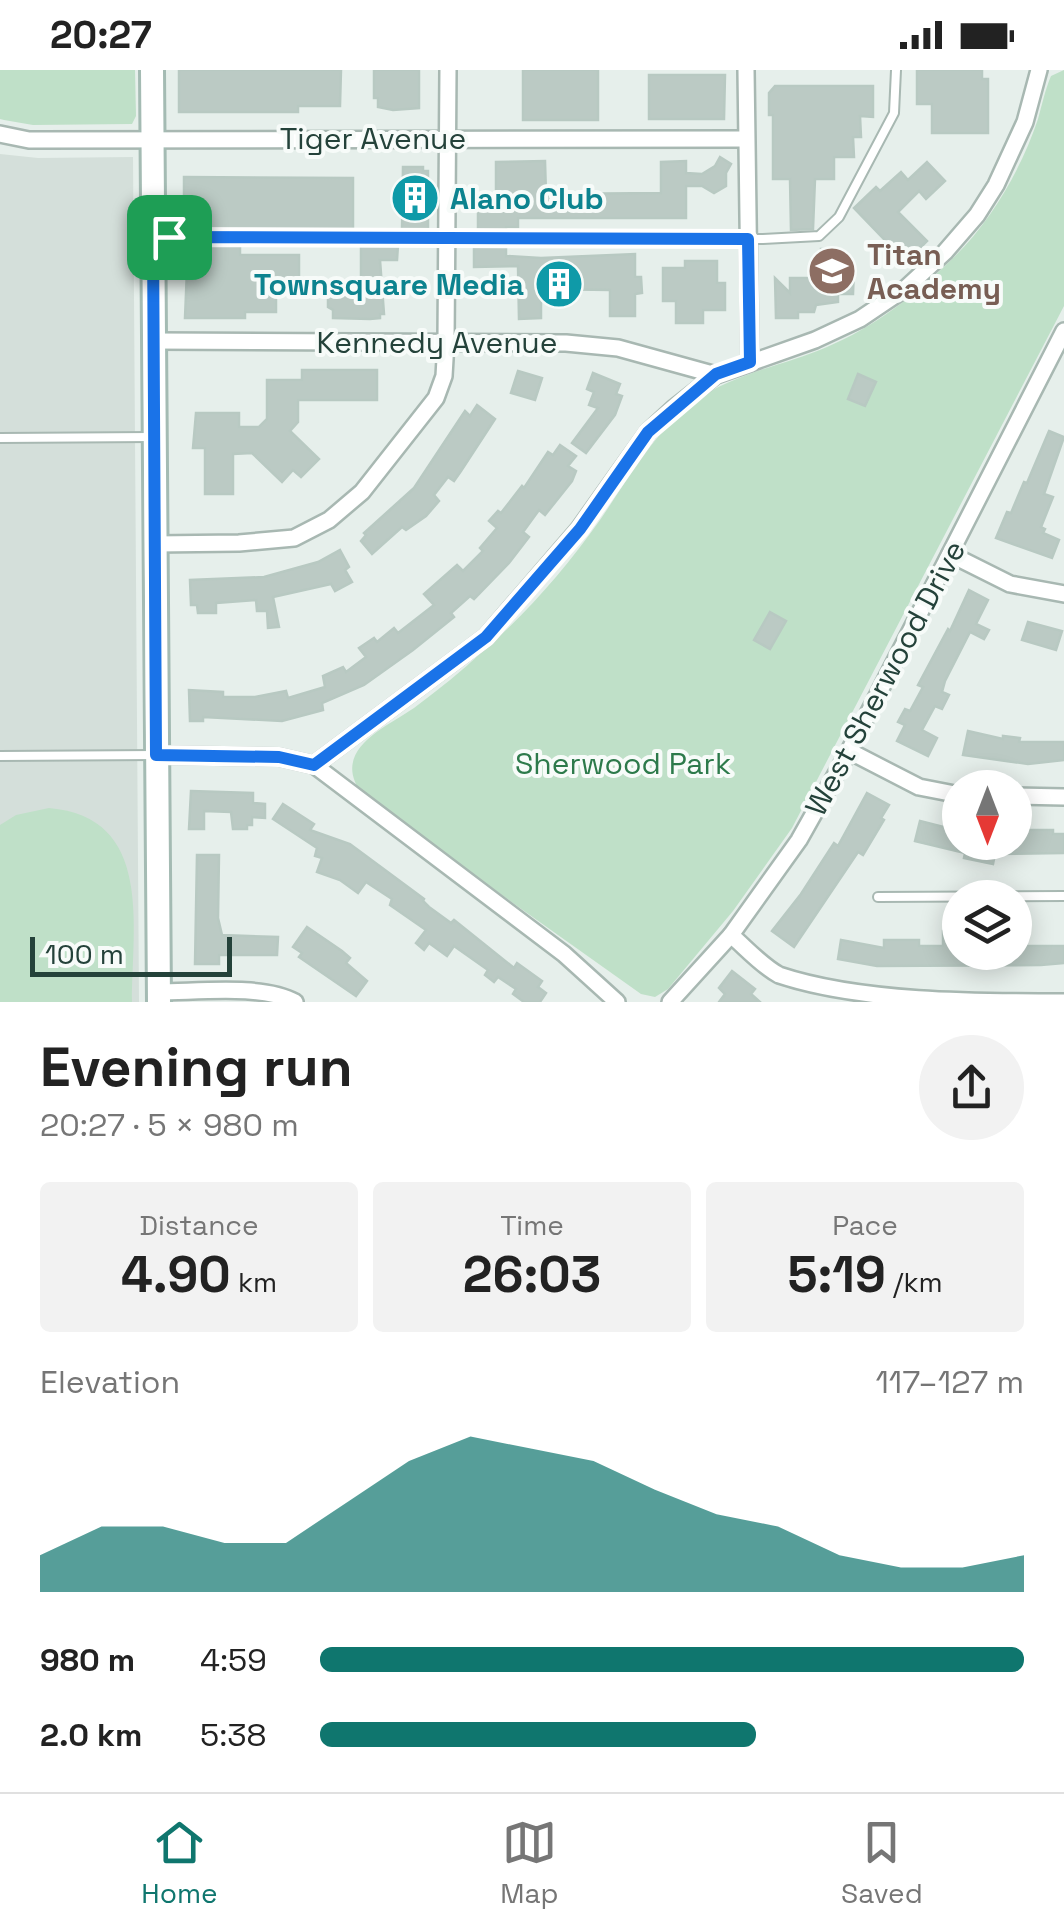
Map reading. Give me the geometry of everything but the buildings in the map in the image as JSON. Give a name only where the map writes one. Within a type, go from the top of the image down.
[{"type":"street","points":[[152,70],[159,997],[240,992],[284,996],[295,1002]]},
{"type":"street","points":[[155,544],[294,538],[329,520],[362,492],[436,398],[444,376],[446,342],[448,70]]},
{"type":"street","points":[[746,70],[750,362]]},
{"type":"street","points":[[314,765],[486,637],[580,529],[648,432],[716,374],[816,340],[860,320],[906,288],[945,252],[978,215],[996,185],[1025,122],[1039,70]]},
{"type":"street","name":"Tiger Avenue","points":[[0,134],[29,140],[746,140]]},
{"type":"street","name":"West Sherwood Drive","points":[[670,1002],[731,935],[799,840],[1057,358],[1064,331]]},
{"type":"street","name":"Kennedy Avenue","points":[[154,341],[566,343],[618,348],[716,374]]},
{"type":"street","points":[[950,554],[1010,584],[1064,594]]},
{"type":"street","points":[[849,751],[919,787],[942,791]]},
{"type":"street","points":[[156,755],[279,757],[314,765],[564,954],[617,1002]]},
{"type":"street","points":[[1032,796],[1064,797]]},
{"type":"street","points":[[731,935],[776,973],[821,992],[874,1002],[1064,1002]]},
{"type":"lane","points":[[153,237],[819,236],[832,226],[894,113],[896,70]]},
{"type":"lane","points":[[0,438],[154,436]]},
{"type":"lane","points":[[0,756],[156,755]]},
{"type":"lane","points":[[878,897],[1064,896]]},
{"type":"shaded area","points":[[0,154],[38,158],[133,157],[139,1002],[0,1002]]},
{"type":"green space","points":[[0,70],[135,70],[136,116],[132,124],[33,125],[0,119]]},
{"type":"green space","name":"Sherwood Park","points":[[1064,70],[1064,306],[792,828],[733,911],[668,989],[655,997],[641,994],[364,797],[352,767],[356,754],[375,733],[459,673],[531,605],[587,538],[654,442],[679,414],[725,384],[827,347],[861,330],[908,298],[951,260],[979,230],[1003,195],[1031,138],[1051,76]]},
{"type":"green space","points":[[49,808],[83,816],[106,831],[121,853],[130,880],[133,910],[132,1002],[0,1002],[0,825],[16,815]]},
{"type":"place","name":"Alano Club","points":[[415,198]]},
{"type":"place","name":"Titan Academy","points":[[832,271]]},
{"type":"place","name":"Townsquare Media","points":[[559,284]]},
{"type":"route","points":[[153,237],[169,237],[748,239],[750,362],[716,374],[648,432],[580,529],[486,637],[314,765],[279,757],[156,755],[153,237]]}]
